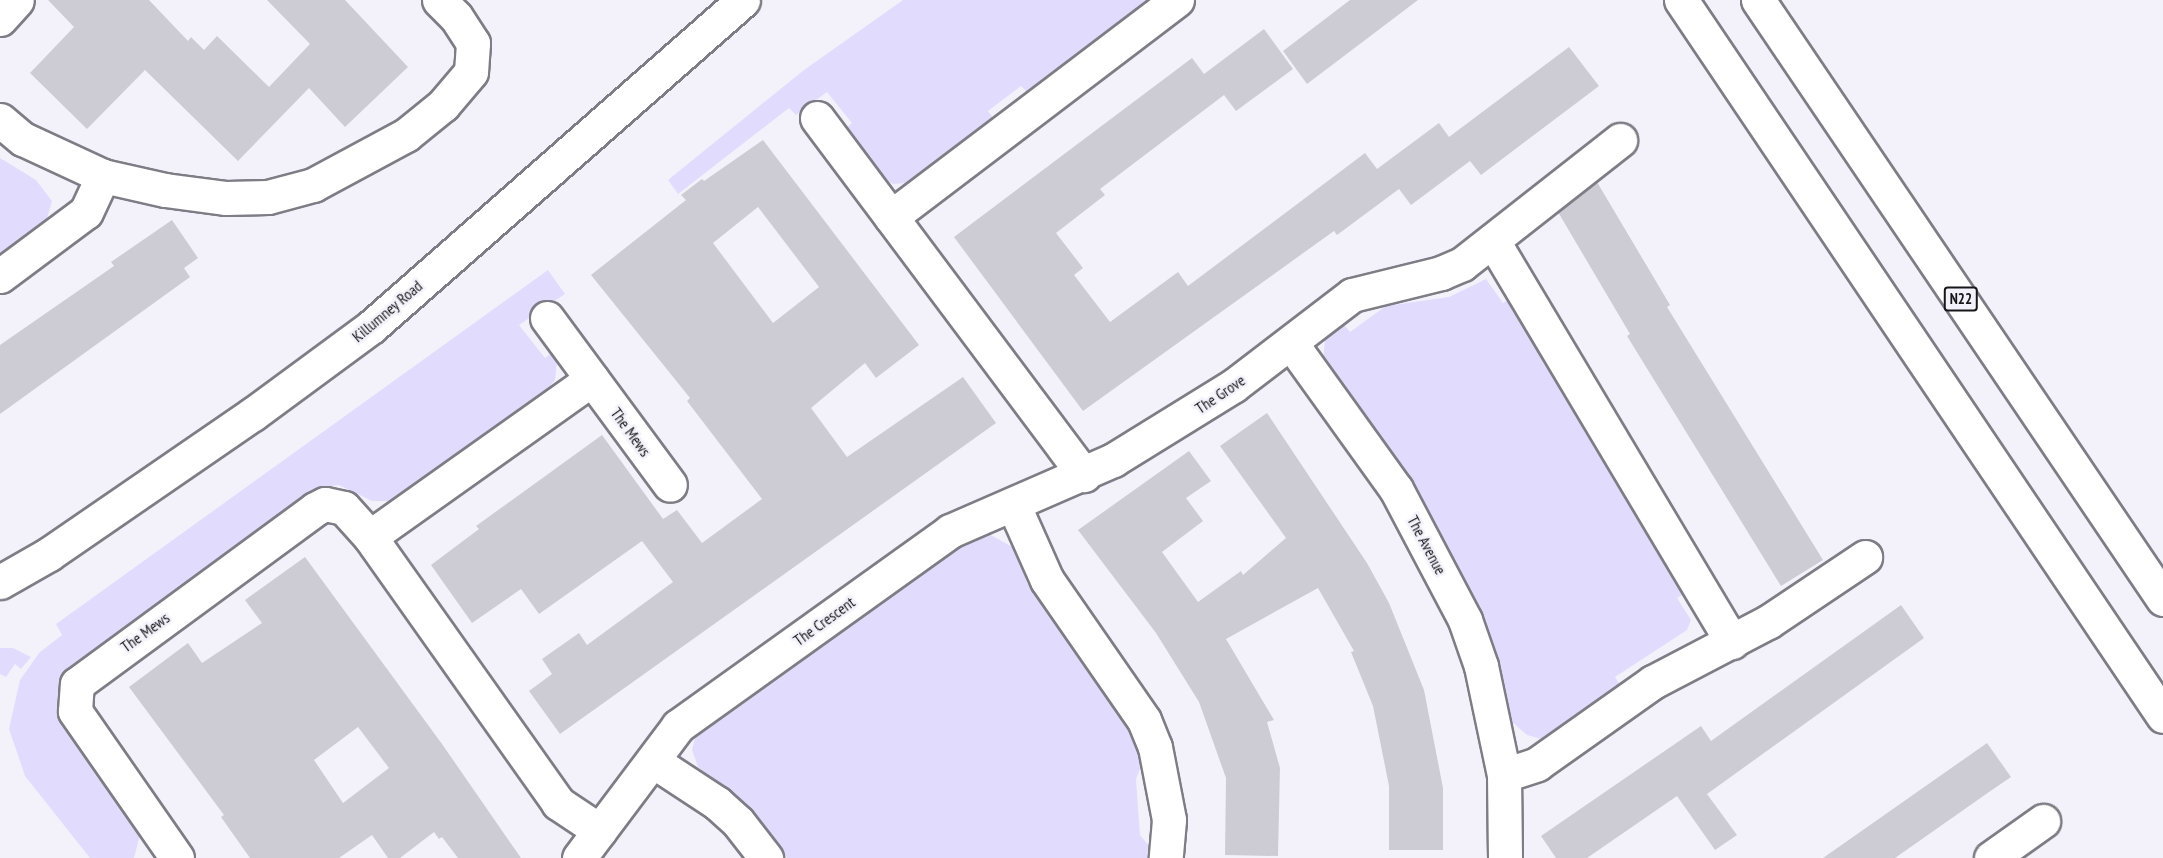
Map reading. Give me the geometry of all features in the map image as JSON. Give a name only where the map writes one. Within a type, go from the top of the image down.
[{"type":"main road","points":[[0,19],[17,0]]},
{"type":"main road","points":[[0,120],[23,138],[103,176],[226,198],[268,197],[313,185],[356,164],[406,135],[443,105],[471,72],[473,43],[456,17],[439,0]]},
{"type":"main road","name":"Killumney Road","points":[[0,582],[49,554],[253,414],[371,327],[743,0]]},
{"type":"main road","points":[[891,217],[1177,0]]},
{"type":"main road","points":[[1681,0],[2163,716]]},
{"type":"main road","name":"N22","points":[[1758,0],[2163,599]]},
{"type":"main road","points":[[817,118],[1083,475]]},
{"type":"main road","name":"The Grove","points":[[1083,475],[1195,411],[1352,295],[1452,269],[1493,240],[1620,140]]},
{"type":"main road","points":[[0,276],[86,212],[103,176]]},
{"type":"main road","points":[[1493,240],[1732,642]]},
{"type":"main road","name":"The Mews","points":[[547,318],[670,485]]},
{"type":"main road","name":"The Avenue","points":[[1290,343],[1396,489],[1441,570],[1481,666],[1504,775],[1505,858]]},
{"type":"main road","points":[[370,537],[592,379]]},
{"type":"main road","name":"The Crescent","points":[[579,858],[684,721],[950,531],[1083,475]]},
{"type":"main road","name":"The Mews","points":[[168,855],[75,711],[77,684],[325,504],[344,508],[370,537],[558,803],[600,831]]},
{"type":"main road","points":[[1014,506],[1047,580],[1143,720],[1155,747],[1169,820],[1167,858]]},
{"type":"main road","points":[[1504,775],[1537,764],[1653,682],[1786,612],[1865,557]]},
{"type":"main road","points":[[653,761],[717,803],[738,822],[766,858]]},
{"type":"main road","points":[[1991,858],[2043,821]]},
{"type":"shaded area","points":[[903,0],[1154,0],[1028,93],[1021,86],[988,111],[994,119],[908,183],[893,184],[882,178],[844,130],[852,123],[827,92],[796,115],[789,108],[678,194],[668,180],[804,70]]},
{"type":"shaded area","points":[[0,158],[36,180],[52,201],[43,233],[0,264]]},
{"type":"shaded area","points":[[548,270],[565,294],[519,325],[545,358],[553,352],[557,361],[555,380],[546,391],[389,501],[372,501],[339,485],[324,487],[74,665],[59,692],[61,716],[140,835],[134,858],[90,858],[25,776],[9,729],[20,680],[39,653],[62,635],[56,624]]},
{"type":"shaded area","points":[[1486,279],[1503,303],[1514,297],[1687,592],[1677,598],[1691,620],[1687,630],[1615,677],[1620,685],[1541,739],[1527,735],[1511,721],[1492,649],[1443,539],[1395,457],[1323,360],[1325,340],[1342,322],[1350,332],[1386,306],[1449,297]]},
{"type":"shaded area","points":[[991,535],[1014,548],[1027,583],[1129,729],[1143,761],[1136,779],[1140,835],[1150,847],[1148,858],[787,858],[746,805],[698,767],[692,750],[697,730],[949,550],[966,540]]},
{"type":"shaded area","points":[[0,648],[13,648],[31,657],[21,669],[15,664],[6,677],[0,674]]},
{"type":"building","points":[[48,0],[149,0],[188,41],[191,37],[204,50],[217,36],[269,87],[310,44],[267,0],[345,0],[408,67],[345,127],[309,88],[238,161],[145,70],[87,129],[30,73],[74,27]]},
{"type":"building","points":[[1350,0],[1418,0],[1307,84],[1283,51]]},
{"type":"building","points":[[1264,29],[1293,69],[1236,111],[1224,95],[1100,189],[1105,195],[1056,233],[1083,268],[1074,275],[1110,322],[1178,272],[1188,286],[1365,153],[1377,169],[1439,123],[1449,137],[1569,47],[1599,86],[1481,175],[1470,161],[1411,205],[1399,189],[1337,235],[1334,231],[1083,411],[954,237],[1192,58],[1204,74]]},
{"type":"building","points":[[763,140],[919,345],[876,378],[865,363],[811,408],[847,457],[963,377],[996,423],[560,734],[529,691],[552,674],[542,659],[579,633],[587,645],[673,582],[642,541],[539,614],[521,589],[472,623],[431,565],[479,529],[476,526],[602,435],[663,519],[677,510],[702,543],[762,499],[687,401],[690,398],[591,275],[686,200],[681,195],[702,179],[704,181]],"holes":[[[758,207],[819,287],[773,323],[713,243]]]},
{"type":"building","points":[[1597,182],[1670,305],[1667,307],[1823,560],[1781,586],[1627,336],[1630,334],[1558,212]]},
{"type":"building","points":[[172,220],[198,258],[184,268],[190,277],[0,414],[0,345],[114,266],[111,262]]},
{"type":"building","points":[[1267,413],[1367,563],[1389,603],[1424,690],[1443,788],[1443,850],[1389,850],[1389,786],[1373,706],[1351,652],[1354,651],[1318,588],[1226,639],[1274,720],[1267,722],[1280,768],[1278,856],[1225,855],[1226,778],[1199,702],[1156,633],[1078,530],[1189,451],[1211,481],[1186,498],[1203,521],[1162,552],[1198,602],[1241,571],[1243,575],[1286,538],[1220,446]]},
{"type":"building","points":[[305,557],[442,744],[521,858],[458,858],[442,837],[439,839],[434,832],[400,858],[388,858],[372,835],[339,858],[250,858],[221,817],[224,815],[129,687],[188,643],[202,663],[262,623],[245,600]],"holes":[[[358,727],[389,768],[343,803],[314,760]]]},
{"type":"building","points":[[1901,605],[1924,638],[1707,794],[1737,835],[1715,850],[1677,796],[1587,858],[1556,858],[1541,836],[1701,726],[1711,741]]},
{"type":"building","points":[[1987,743],[2011,777],[1895,858],[1823,858]]}]
